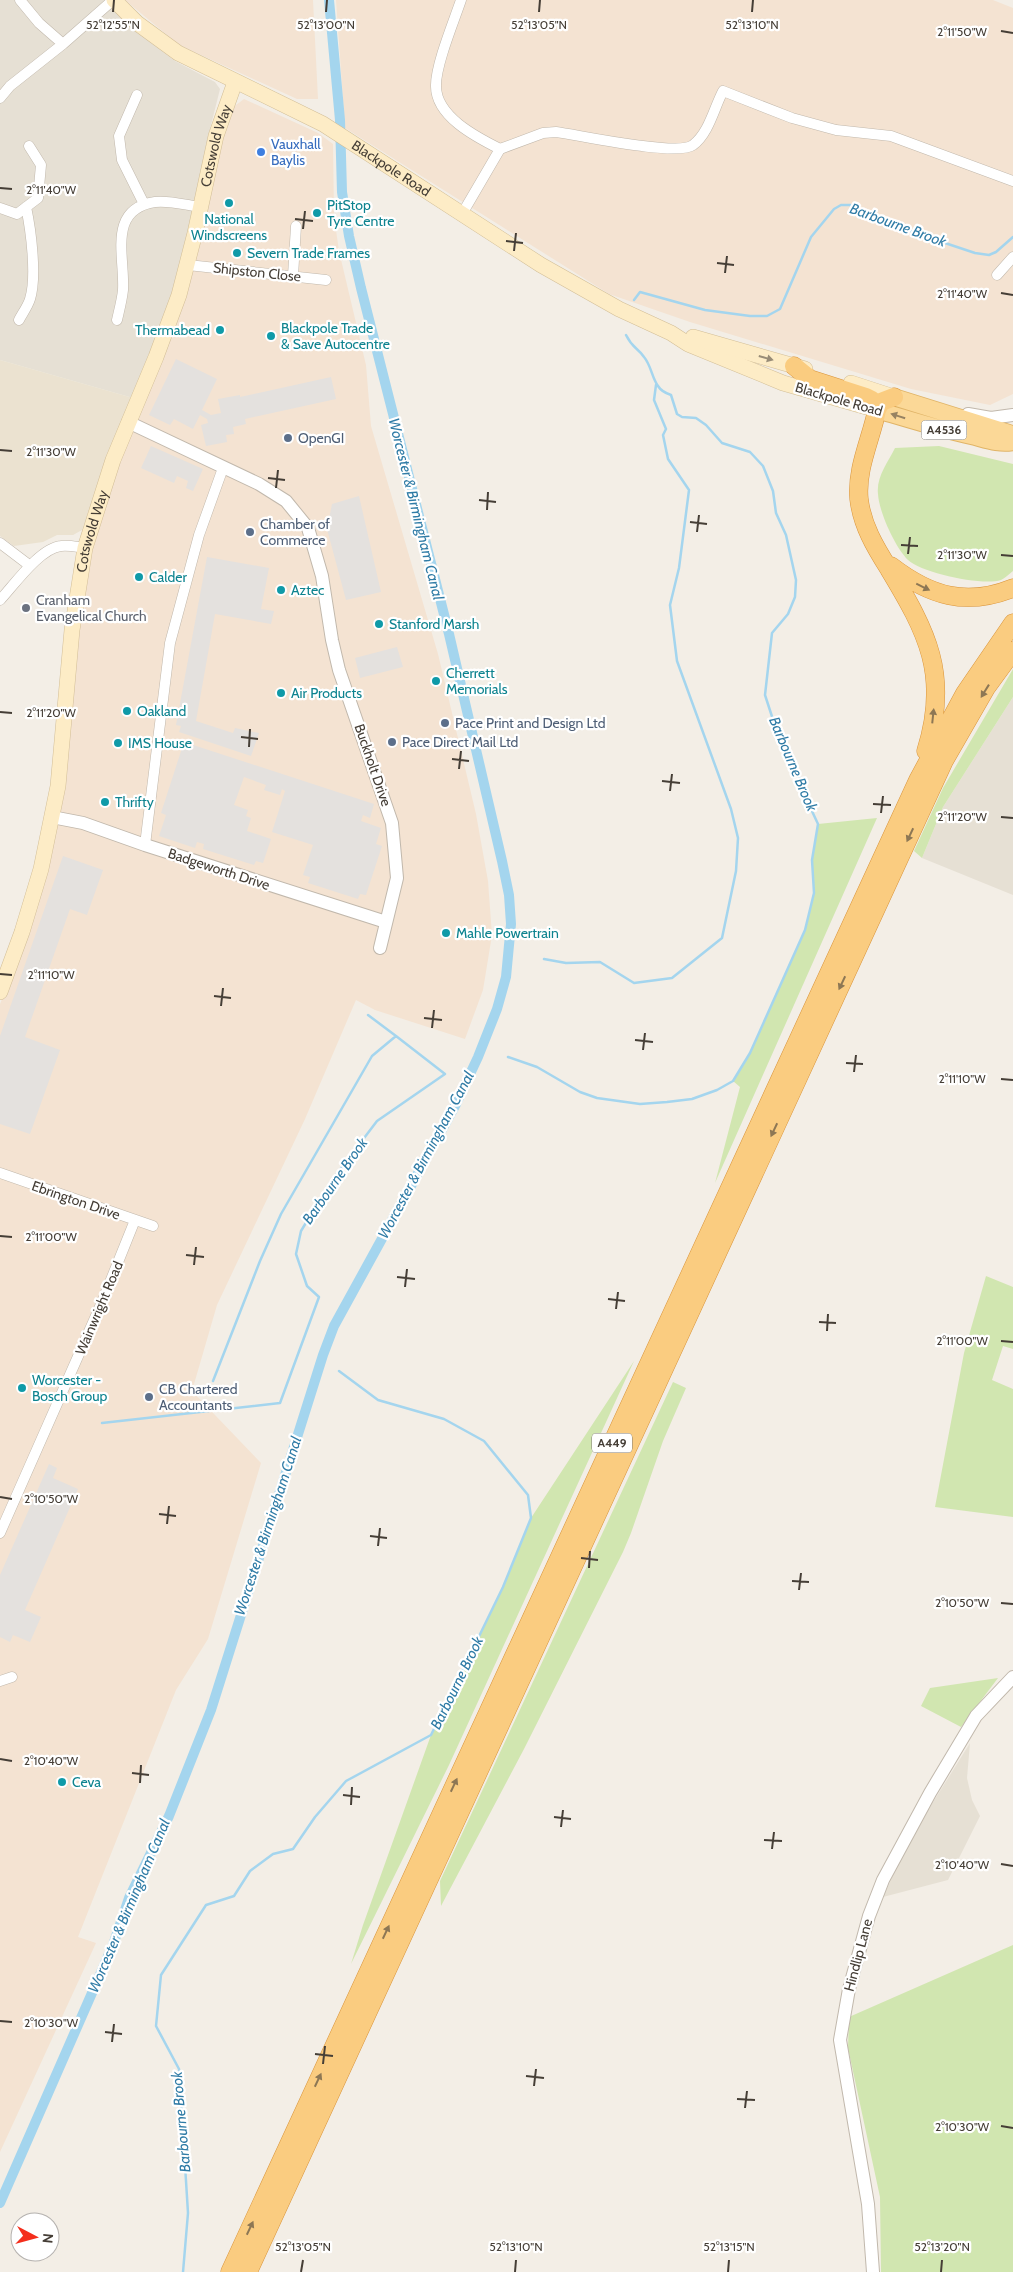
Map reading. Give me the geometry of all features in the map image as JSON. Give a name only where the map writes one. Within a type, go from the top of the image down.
[{"type":"highway","points":[[794,366],[810,379],[872,400],[877,410]]},
{"type":"highway","points":[[894,397],[881,402],[877,410],[862,467],[859,499],[866,528],[883,560],[917,615],[931,654],[935,677],[933,721],[918,780]]},
{"type":"highway","points":[[883,560],[921,586],[946,595],[972,597],[990,595],[1013,588]]},
{"type":"highway","name":"A449","points":[[230,2272],[918,780],[965,693],[1013,623]]},
{"type":"highway","name":"A449","points":[[248,2272],[944,761],[986,688],[1013,651]]},
{"type":"main road","name":"Blackpole Road","points":[[113,0],[137,23],[178,53],[323,124],[462,214],[583,289],[619,309],[672,333],[688,344],[783,383],[958,433],[1006,444],[1013,442]]},
{"type":"main road","name":"Cotswold Way","points":[[0,992],[22,932],[41,869],[58,786],[72,630],[85,548],[104,485],[166,332],[188,265],[216,136],[235,82]]},
{"type":"main road","name":"Blackpole Road","points":[[672,333],[690,336],[794,366],[1009,432],[1013,436]]},
{"type":"street","points":[[20,0],[39,23],[63,44]]},
{"type":"street","points":[[1,94],[63,44],[113,0]]},
{"type":"street","points":[[461,0],[444,50],[436,84],[438,99],[447,114],[500,149]]},
{"type":"street","points":[[462,214],[500,149],[543,133],[556,132],[638,146],[673,148],[692,146],[703,135],[723,91],[792,118],[836,130],[891,136],[1013,181]]},
{"type":"street","points":[[137,95],[119,136],[122,160],[144,204]]},
{"type":"street","points":[[0,208],[17,214],[38,198],[41,165],[28,146]]},
{"type":"street","points":[[117,320],[122,292],[122,225],[129,213],[144,204],[157,201],[200,207]]},
{"type":"street","points":[[19,320],[30,299],[32,235],[26,207]]},
{"type":"street","points":[[293,276],[296,226]]},
{"type":"street","points":[[997,275],[1013,257]]},
{"type":"street","name":"Shipston Close","points":[[188,265],[326,280]]},
{"type":"street","points":[[953,415],[965,414],[991,418],[1013,415]]},
{"type":"street","name":"Buckholt Drive","points":[[128,422],[259,484],[286,501],[308,528],[322,576],[332,640],[339,670],[392,823],[397,878],[380,948]]},
{"type":"street","points":[[145,845],[170,643],[199,535],[223,468]]},
{"type":"street","points":[[0,543],[29,565]]},
{"type":"street","points":[[0,600],[20,579],[29,565],[44,554],[59,546],[85,548]]},
{"type":"street","name":"Badgeworth Drive","points":[[52,817],[83,823],[145,845],[386,922]]},
{"type":"street","name":"Ebrington Drive","points":[[0,1173],[153,1226]]},
{"type":"street","name":"Wainwright Road","points":[[0,1533],[136,1220]]},
{"type":"street","points":[[0,1681],[12,1676]]},
{"type":"street","name":"Hindlip Lane","points":[[873,2272],[868,2204],[840,2040],[848,1989],[868,1916],[888,1872],[930,1793],[976,1716],[1013,1677]]},
{"type":"shaded area","points":[[0,0],[105,0],[142,36],[175,61],[215,82],[220,89],[207,141],[191,233],[182,267],[133,398],[0,360]]},
{"type":"shaded area","points":[[125,0],[313,0],[318,99],[297,99],[179,45]]},
{"type":"shaded area","points":[[336,0],[993,0],[1013,8],[1013,394],[990,405],[911,389],[690,322],[609,294],[345,128]]},
{"type":"shaded area","points":[[244,99],[318,133],[333,144],[334,216],[339,251],[366,365],[371,426],[438,654],[476,814],[488,881],[492,935],[483,990],[465,1039],[375,1010],[356,1000],[305,1119],[217,1305],[192,1391],[261,1463],[208,1639],[176,1690],[78,1937],[96,1943],[0,2152],[0,1004],[19,958],[70,692],[91,551],[232,108]]},
{"type":"shaded area","points":[[176,359],[217,379],[202,410],[211,415],[221,413],[218,399],[240,395],[240,397],[331,377],[336,399],[245,419],[246,424],[233,427],[234,434],[226,435],[227,442],[206,446],[201,425],[208,423],[207,419],[200,415],[193,429],[174,419],[170,425],[149,415]]},
{"type":"shaded area","points":[[0,360],[133,398],[105,465],[82,530],[73,535],[57,535],[43,542],[14,546],[0,536]]},
{"type":"shaded area","points":[[151,446],[203,469],[193,491],[186,488],[188,481],[177,476],[174,483],[141,468]]},
{"type":"shaded area","points":[[359,496],[381,592],[346,600],[327,529],[332,504]]},
{"type":"shaded area","points":[[207,557],[269,568],[261,609],[274,611],[271,624],[215,614],[196,721],[233,733],[235,728],[259,733],[251,756],[179,732],[181,726],[176,725]]},
{"type":"shaded area","points":[[397,647],[403,667],[360,678],[355,658]]},
{"type":"shaded area","points":[[1013,697],[1013,895],[922,858],[943,807]]},
{"type":"shaded area","points":[[184,742],[374,804],[370,818],[363,815],[361,821],[381,828],[376,844],[382,846],[366,895],[360,894],[358,899],[308,883],[310,877],[303,875],[313,845],[272,832],[285,791],[282,789],[280,795],[264,790],[266,785],[244,777],[234,805],[248,810],[246,816],[251,818],[247,831],[271,839],[263,863],[256,861],[254,865],[203,849],[204,844],[197,842],[195,848],[159,836],[166,815],[161,813]]},
{"type":"shaded area","points":[[63,856],[103,870],[87,915],[70,909],[25,1037],[60,1050],[30,1134],[0,1124],[0,1036]]},
{"type":"shaded area","points":[[49,1464],[57,1468],[53,1478],[78,1489],[25,1610],[41,1617],[30,1642],[13,1635],[10,1642],[0,1637],[0,1575]]},
{"type":"shaded area","points":[[970,1743],[967,1778],[972,1800],[980,1816],[948,1880],[883,1897],[910,1839]]},
{"type":"green space","points":[[939,446],[1013,464],[1013,571],[1001,580],[967,580],[939,574],[915,565],[903,554],[888,529],[881,510],[878,488],[883,470],[895,448]]},
{"type":"green space","points":[[1013,669],[1013,697],[943,807],[922,858],[914,851],[943,788]]},
{"type":"green space","points":[[877,818],[715,1183],[740,1087],[733,1081],[750,1053],[805,930],[814,893],[812,860],[818,824]]},
{"type":"green space","points":[[986,1276],[1013,1287],[1013,1349],[1003,1346],[992,1380],[1013,1389],[1013,1517],[935,1507],[964,1353]]},
{"type":"green space","points":[[634,1361],[449,1765],[351,1964],[363,1925],[431,1735],[503,1587],[531,1518]]},
{"type":"green space","points":[[673,1382],[686,1388],[663,1441],[623,1552],[524,1749],[441,1906],[440,1881]]},
{"type":"green space","points":[[998,1678],[961,1727],[921,1706],[930,1688]]},
{"type":"green space","points":[[1013,1945],[1013,2272],[881,2272],[880,2197],[848,2048],[849,2017]]},
{"type":"waterway","name":"Worcester & Birmingham Canal","points":[[0,2203],[113,1945],[129,1898],[169,1816],[211,1710],[323,1355],[334,1326],[456,1104],[478,1057],[497,1009],[506,977],[511,924],[509,895],[502,861],[449,634],[349,236],[342,192],[340,120],[329,0]]},
{"type":"waterway","name":"Barbourne Brook","points":[[634,300],[640,292],[705,310],[750,316],[767,316],[780,309],[811,237],[834,209],[841,205],[850,205],[918,234],[975,253],[989,255],[996,252],[1013,237]]},
{"type":"waterway","name":"Barbourne Brook","points":[[508,1057],[537,1067],[580,1092],[597,1098],[640,1104],[692,1099],[717,1090],[733,1081],[750,1053],[805,930],[814,893],[812,860],[818,824],[811,809],[807,789],[797,774],[792,757],[778,735],[765,695],[772,633],[788,614],[795,597],[796,580],[786,535],[776,513],[773,491],[763,466],[750,452],[722,443],[706,425],[696,418],[682,417],[677,414],[671,395],[659,388],[646,360],[626,335]]},
{"type":"waterway","points":[[544,959],[566,963],[600,962],[634,983],[672,978],[722,938],[736,871],[738,838],[731,809],[677,661],[670,605],[679,568],[689,490],[668,459],[663,435],[666,429],[654,400],[656,385]]},
{"type":"waterway","points":[[368,1015],[396,1036]]},
{"type":"waterway","name":"Barbourne Brook","points":[[102,1423],[280,1403],[319,1297],[307,1286],[296,1254],[301,1231],[330,1183],[377,1121],[445,1074],[396,1036],[372,1056],[281,1214],[260,1261],[213,1381]]},
{"type":"waterway","name":"Barbourne Brook","points":[[183,2272],[188,2213],[179,2069],[156,2026],[161,1975],[206,1905],[234,1896],[250,1871],[273,1854],[293,1849],[315,1817],[346,1781],[431,1735],[503,1587],[531,1518],[528,1495],[484,1441],[444,1419],[378,1400],[339,1371]]},
{"type":"place","name":"Vauxhall Baylis","points":[[261,152]]},
{"type":"place","name":"National Windscreens","points":[[229,203]]},
{"type":"place","name":"PitStop Tyre Centre","points":[[317,213]]},
{"type":"place","name":"Severn Trade Frames","points":[[237,253]]},
{"type":"place","name":"Thermabead","points":[[220,330]]},
{"type":"place","name":"Blackpole Trade & Save Autocentre","points":[[271,336]]},
{"type":"place","name":"OpenGI","points":[[288,438]]},
{"type":"place","name":"Chamber of Commerce","points":[[250,532]]},
{"type":"place","name":"Calder","points":[[139,577]]},
{"type":"place","name":"Aztec","points":[[281,590]]},
{"type":"place","name":"Cranham Evangelical Church","points":[[26,608]]},
{"type":"place","name":"Stanford Marsh","points":[[379,624]]},
{"type":"place","name":"Cherrett Memorials","points":[[436,681]]},
{"type":"place","name":"Air Products","points":[[281,693]]},
{"type":"place","name":"Oakland","points":[[127,711]]},
{"type":"place","name":"Pace Print and Design Ltd","points":[[445,723]]},
{"type":"place","name":"Pace Direct Mail Ltd","points":[[392,742]]},
{"type":"place","name":"IMS House","points":[[118,743]]},
{"type":"place","name":"Thrifty","points":[[105,802]]},
{"type":"place","name":"Mahle Powertrain","points":[[446,933]]},
{"type":"place","name":"Worcester - Bosch Group","points":[[22,1388]]},
{"type":"place","name":"CB Chartered Accountants","points":[[149,1397]]},
{"type":"place","name":"Ceva","points":[[62,1782]]}]
